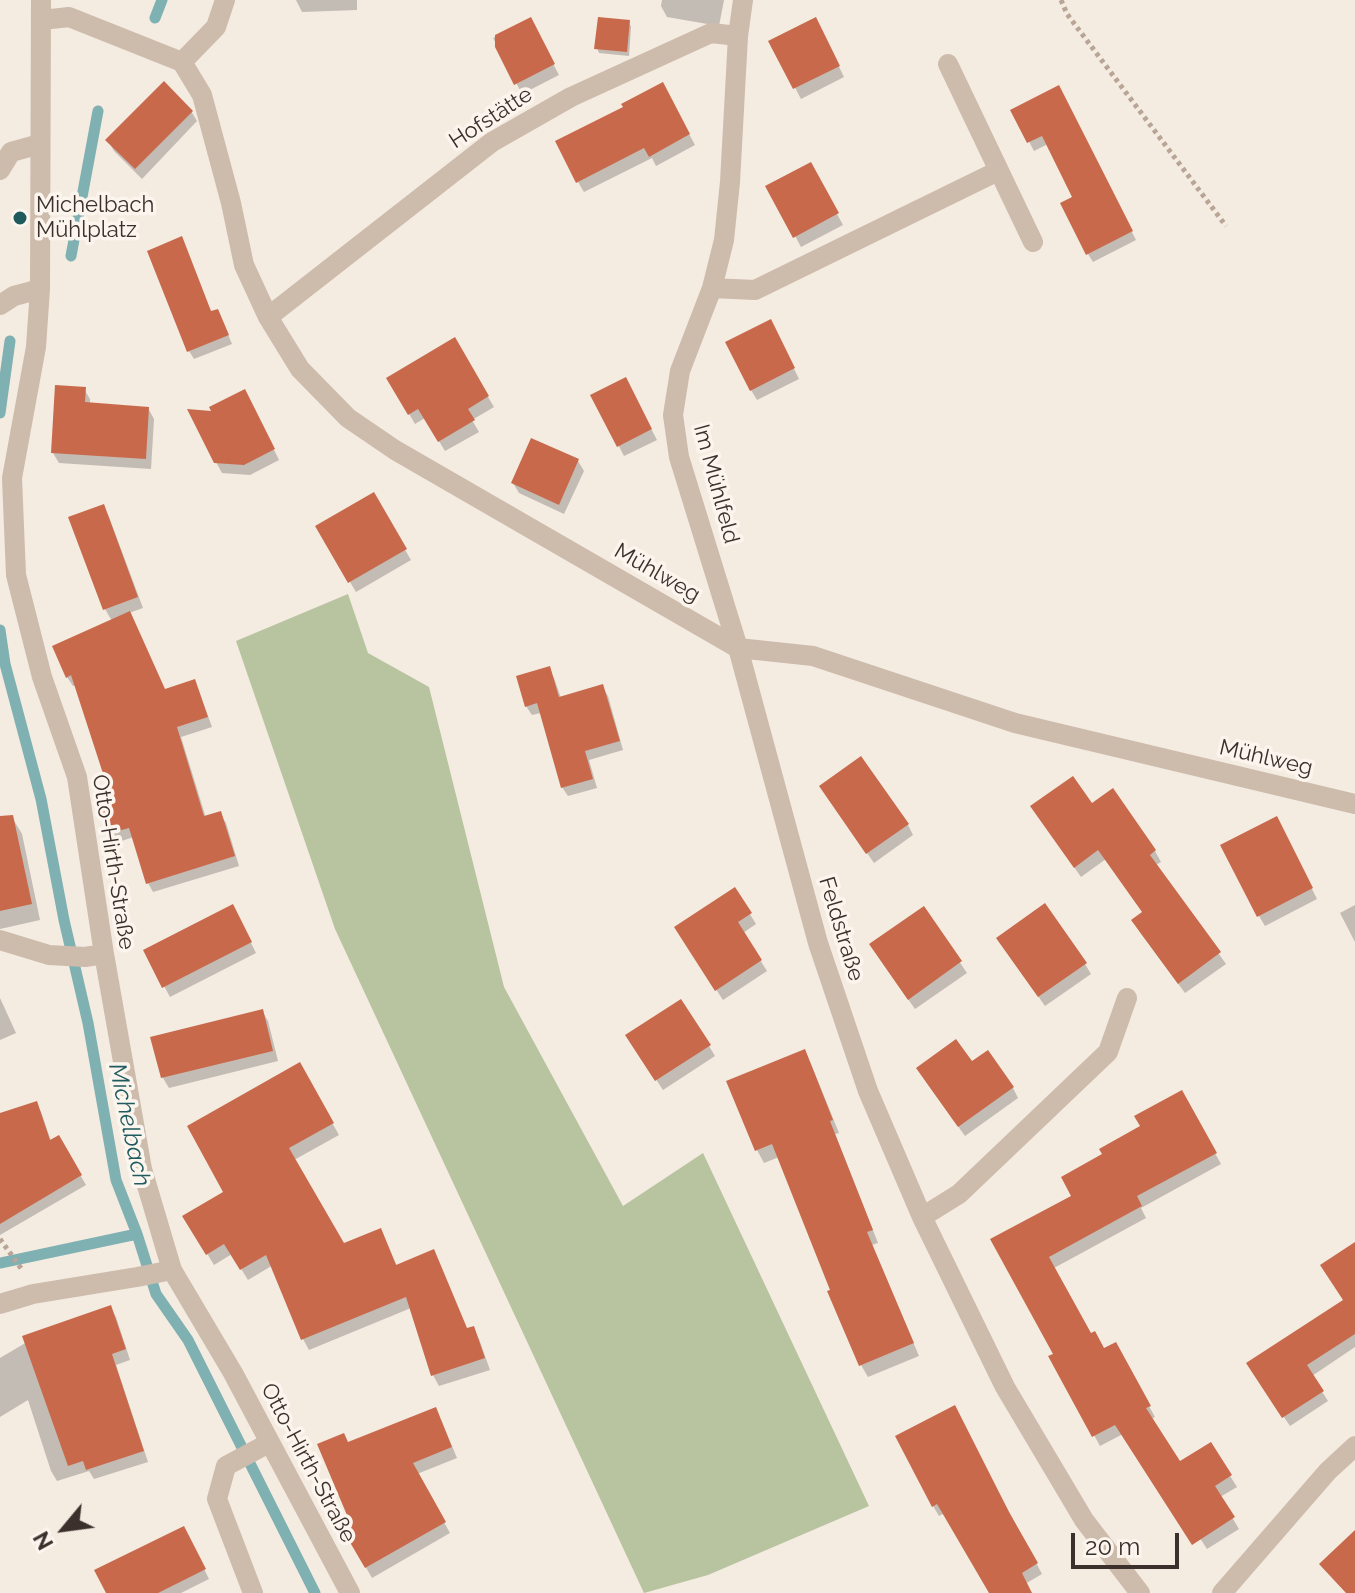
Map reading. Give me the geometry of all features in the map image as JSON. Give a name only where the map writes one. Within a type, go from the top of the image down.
[{"type":"street","points":[[42,10],[69,17],[182,62],[216,27],[225,0]]},
{"type":"street","points":[[738,36],[743,0]]},
{"type":"street","name":"Otto-Hirth-Straße","points":[[42,10],[40,289],[36,347],[12,478],[16,575],[42,677],[77,777],[95,956],[166,1271],[233,1373],[263,1446],[350,1593]]},
{"type":"street","name":"Hofstätte","points":[[268,317],[492,142],[571,97],[711,33],[738,36]]},
{"type":"street","name":"Im Mühlfeld","points":[[738,36],[724,240],[712,288],[680,371],[673,415],[679,457],[738,648]]},
{"type":"street","name":"Mühlweg","points":[[182,62],[202,95],[244,265],[268,317],[300,369],[348,418],[395,450],[738,648],[813,656],[1015,723],[1355,804]]},
{"type":"street","points":[[948,64],[1033,242]]},
{"type":"street","points":[[0,170],[11,152],[40,144]]},
{"type":"street","points":[[712,288],[755,290],[998,171]]},
{"type":"street","points":[[0,305],[14,296],[40,289]]},
{"type":"street","name":"Feldstraße","points":[[738,648],[818,943],[868,1091],[922,1217],[1005,1387],[1084,1520],[1140,1593]]},
{"type":"street","points":[[0,940],[49,955],[95,956]]},
{"type":"street","points":[[922,1217],[959,1194],[1108,1052],[1127,998]]},
{"type":"street","points":[[0,1304],[33,1294],[166,1271]]},
{"type":"street","points":[[253,1593],[217,1499],[226,1466],[263,1446]]},
{"type":"street","points":[[1222,1593],[1328,1471],[1355,1446]]},
{"type":"path","points":[[1061,0],[1077,26],[1226,226]]},
{"type":"path","points":[[0,1240],[21,1267]]},
{"type":"green space","points":[[348,594],[368,653],[429,687],[504,987],[623,1206],[703,1153],[869,1506],[708,1575],[644,1593],[335,929],[236,641]]},
{"type":"building","points":[[531,17],[555,64],[514,85],[495,47],[495,35]]},
{"type":"building","points":[[598,17],[630,20],[627,52],[594,49]]},
{"type":"building","points":[[816,17],[840,66],[793,89],[768,41]]},
{"type":"building","points":[[164,81],[193,111],[135,169],[105,140]]},
{"type":"building","points":[[663,82],[690,134],[649,157],[644,148],[576,183],[555,141],[623,107],[621,104]]},
{"type":"building","points":[[1059,85],[1133,231],[1086,255],[1060,203],[1072,197],[1042,136],[1027,143],[1010,110]]},
{"type":"building","points":[[811,162],[839,213],[793,238],[765,186]]},
{"type":"building","points":[[182,236],[211,311],[218,309],[229,335],[187,352],[147,251]]},
{"type":"building","points":[[771,319],[795,368],[750,391],[725,342]]},
{"type":"building","points":[[455,337],[489,396],[468,409],[475,420],[438,442],[418,409],[408,415],[386,378]]},
{"type":"building","points":[[626,377],[652,429],[617,447],[590,395]]},
{"type":"building","points":[[55,385],[86,387],[85,402],[149,407],[146,459],[51,453]]},
{"type":"building","points":[[245,389],[275,449],[244,465],[214,463],[187,409],[211,411],[209,407]]},
{"type":"building","points":[[531,438],[579,459],[559,505],[511,483]]},
{"type":"building","points":[[374,492],[407,549],[348,583],[315,526]]},
{"type":"building","points":[[104,504],[138,597],[103,610],[68,517]]},
{"type":"building","points":[[130,611],[165,689],[195,679],[208,717],[177,727],[204,816],[221,811],[235,856],[146,884],[129,828],[107,834],[96,796],[109,792],[71,675],[66,678],[52,646]]},
{"type":"building","points":[[550,666],[559,697],[603,684],[620,741],[585,751],[593,779],[561,788],[537,703],[525,707],[516,676]]},
{"type":"building","points":[[861,756],[909,824],[866,854],[819,786]]},
{"type":"building","points":[[1073,776],[1092,803],[1113,788],[1156,850],[1150,855],[1221,952],[1178,984],[1131,920],[1142,912],[1098,850],[1074,868],[1030,806]]},
{"type":"building","points":[[13,815],[32,904],[0,911],[0,816]]},
{"type":"building","points":[[1277,816],[1313,888],[1257,917],[1220,845]]},
{"type":"building","points":[[735,887],[752,913],[738,922],[762,960],[715,991],[674,927]]},
{"type":"building","points":[[1045,903],[1087,963],[1038,997],[996,938]]},
{"type":"building","points":[[233,904],[252,942],[162,988],[143,950]]},
{"type":"building","points":[[924,906],[962,961],[908,1000],[869,944]]},
{"type":"building","points":[[681,999],[711,1045],[655,1081],[625,1035]]},
{"type":"building","points":[[263,1009],[273,1051],[161,1078],[150,1037]]},
{"type":"building","points":[[956,1039],[972,1061],[988,1050],[1014,1087],[958,1127],[916,1068]]},
{"type":"building","points":[[805,1049],[873,1230],[867,1232],[914,1343],[859,1366],[827,1291],[830,1290],[772,1144],[755,1151],[726,1081]]},
{"type":"building","points":[[300,1062],[334,1123],[289,1148],[344,1243],[381,1228],[396,1265],[434,1249],[467,1328],[474,1326],[485,1358],[431,1376],[406,1297],[301,1340],[266,1255],[240,1270],[224,1244],[206,1255],[182,1216],[223,1192],[187,1126]]},
{"type":"building","points":[[1182,1090],[1217,1153],[1137,1196],[1142,1206],[1049,1257],[1091,1333],[1095,1331],[1104,1348],[1116,1342],[1151,1406],[1146,1408],[1180,1461],[1211,1442],[1232,1475],[1215,1486],[1235,1517],[1192,1545],[1115,1425],[1092,1437],[1048,1356],[1053,1354],[990,1239],[1071,1196],[1061,1177],[1102,1154],[1099,1149],[1140,1126],[1134,1116]]},
{"type":"building","points":[[37,1101],[50,1140],[59,1135],[82,1175],[0,1224],[0,1113]]},
{"type":"building","points":[[1355,1242],[1355,1334],[1307,1365],[1324,1391],[1282,1418],[1246,1363],[1343,1300],[1320,1265]]},
{"type":"building","points":[[111,1305],[126,1349],[112,1354],[144,1451],[86,1470],[83,1461],[68,1466],[22,1336]]},
{"type":"building","points":[[955,1405],[1038,1563],[1022,1573],[1032,1593],[989,1593],[937,1504],[932,1507],[895,1436]]},
{"type":"building","points":[[436,1407],[452,1447],[413,1463],[446,1522],[365,1568],[344,1532],[352,1527],[317,1444],[344,1433],[348,1442]]},
{"type":"building","points":[[184,1526],[206,1569],[158,1593],[106,1593],[94,1570]]},
{"type":"building","points":[[1355,1530],[1355,1593],[1346,1593],[1319,1564]]},
{"type":"waterway","name":"Michelbach","points":[[155,18],[162,0]]},
{"type":"waterway","name":"Michelbach","points":[[71,256],[98,111]]},
{"type":"waterway","name":"Michelbach","points":[[0,413],[10,341]]},
{"type":"waterway","name":"Michelbach","points":[[0,630],[5,664],[41,799],[88,1023],[116,1180],[156,1294],[188,1340],[315,1593]]},
{"type":"waterway","points":[[0,1263],[137,1234]]},
{"type":"place","name":"Michelbach Mühlplatz","points":[[20,218]]}]
